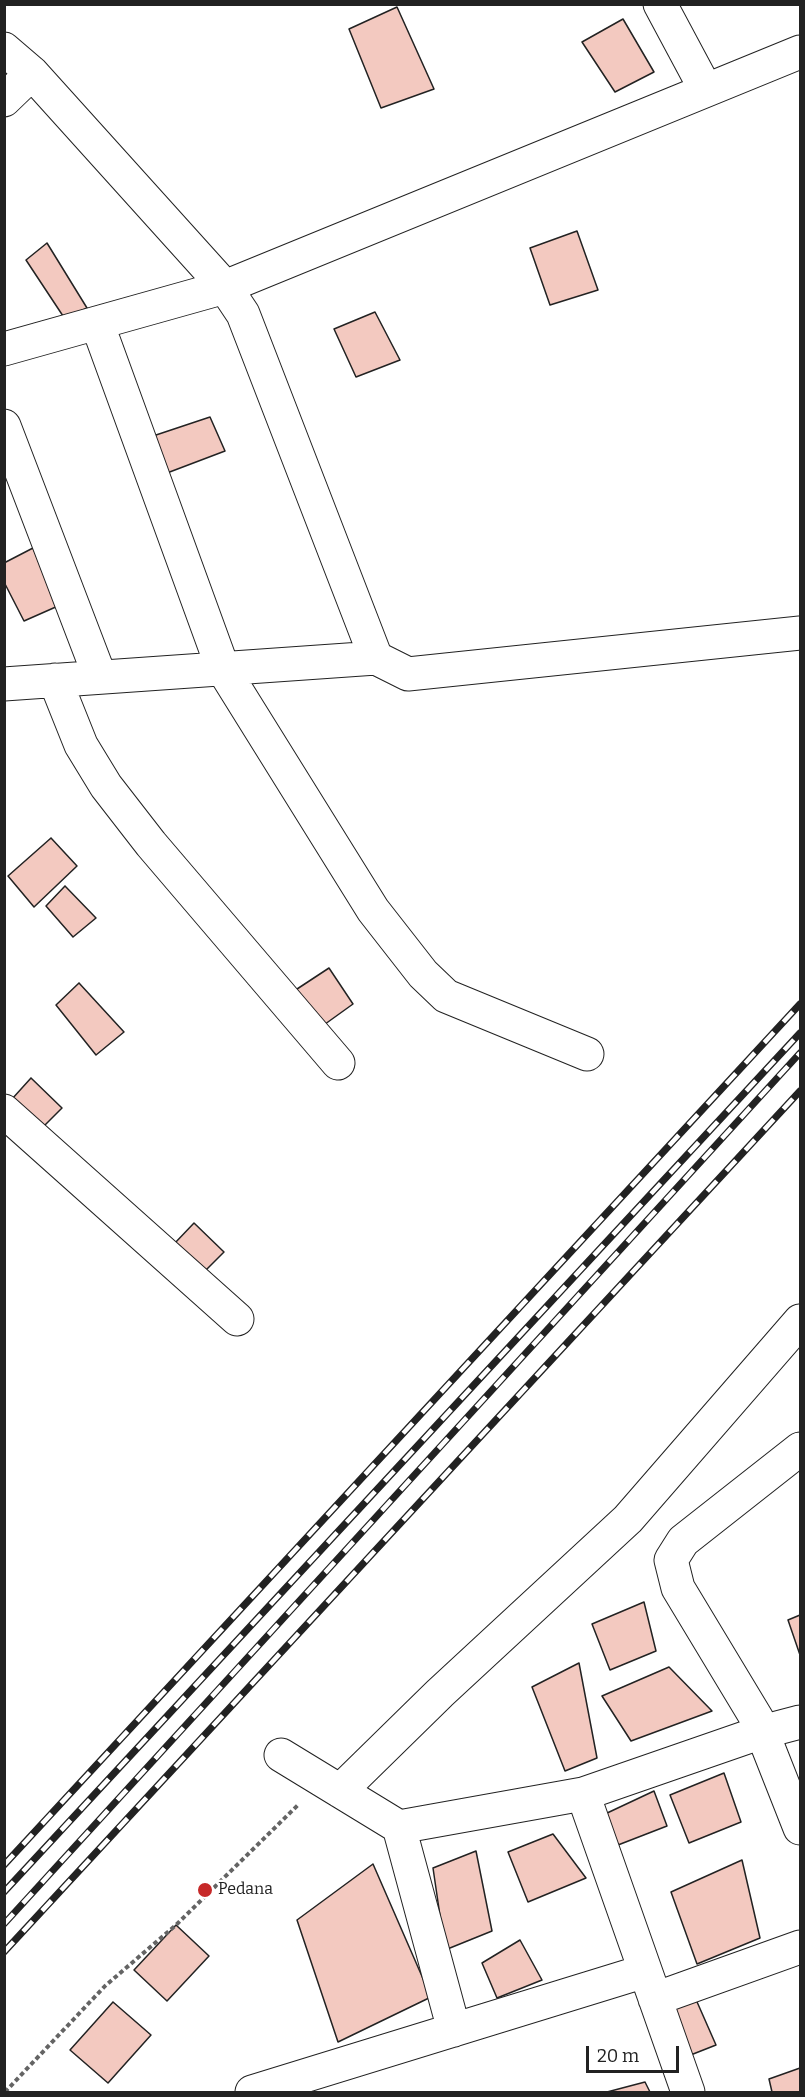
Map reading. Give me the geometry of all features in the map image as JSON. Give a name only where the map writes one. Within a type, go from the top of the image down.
[{"type":"street","points":[[660,4],[706,90]]},
{"type":"street","points":[[4,49],[32,73],[225,287],[243,314],[376,658]]},
{"type":"street","points":[[4,349],[225,287],[801,51]]},
{"type":"street","points":[[4,99],[32,73]]},
{"type":"street","points":[[97,323],[223,669],[373,910],[423,974],[446,996],[587,1054]]},
{"type":"street","points":[[4,426],[100,677]]},
{"type":"street","points":[[4,684],[376,658],[408,674],[801,633]]},
{"type":"street","points":[[55,680],[81,745],[106,786],[151,844],[338,1063]]},
{"type":"street","points":[[4,1111],[237,1319]]},
{"type":"street","points":[[332,1786],[440,1693],[628,1519],[801,1321]]},
{"type":"street","points":[[801,1449],[683,1541],[671,1560],[678,1588],[757,1719],[801,1828]]},
{"type":"street","points":[[281,1755],[399,1827],[583,1794],[762,1732],[801,1722]]},
{"type":"street","points":[[583,1794],[688,2092]]},
{"type":"street","points":[[399,1827],[454,2030]]},
{"type":"street","points":[[252,2092],[454,2030],[650,1985],[801,1947]]},
{"type":"path","points":[[5,2092],[105,1986],[332,1786]]},
{"type":"building","points":[[397,7],[434,89],[381,108],[349,29]]},
{"type":"building","points":[[623,19],[654,72],[615,92],[582,42]]},
{"type":"building","points":[[577,231],[598,290],[550,305],[530,248]]},
{"type":"building","points":[[47,243],[87,308],[65,319],[26,260]]},
{"type":"building","points":[[375,312],[400,360],[356,377],[334,329]]},
{"type":"building","points":[[210,417],[225,451],[167,473],[150,437]]},
{"type":"building","points":[[33,548],[58,606],[24,621],[4,582],[4,563]]},
{"type":"building","points":[[51,838],[77,866],[34,907],[8,876]]},
{"type":"building","points":[[65,886],[96,918],[73,937],[46,906]]},
{"type":"building","points":[[329,968],[353,1004],[321,1027],[294,991]]},
{"type":"building","points":[[79,983],[124,1032],[96,1055],[56,1005]]},
{"type":"building","points":[[31,1078],[62,1108],[42,1128],[12,1099]]},
{"type":"building","points":[[194,1223],[224,1252],[202,1274],[174,1244]]},
{"type":"building","points":[[644,1602],[656,1651],[610,1670],[592,1624]]},
{"type":"building","points":[[800,1615],[800,1655],[788,1620]]},
{"type":"building","points":[[579,1663],[597,1758],[565,1771],[532,1687]]},
{"type":"building","points":[[669,1667],[712,1711],[631,1741],[602,1696]]},
{"type":"building","points":[[724,1773],[741,1822],[689,1843],[670,1795]]},
{"type":"building","points":[[654,1791],[667,1826],[618,1845],[605,1814]]},
{"type":"building","points":[[553,1834],[586,1878],[528,1902],[508,1852]]},
{"type":"building","points":[[476,1851],[492,1931],[445,1950],[433,1868]]},
{"type":"building","points":[[742,1860],[760,1938],[697,1964],[671,1892]]},
{"type":"building","points":[[373,1864],[431,1997],[338,2042],[297,1920]]},
{"type":"building","points":[[176,1925],[209,1956],[167,2001],[134,1970]]},
{"type":"building","points":[[520,1940],[542,1980],[497,1998],[482,1963]]},
{"type":"building","points":[[694,1995],[716,2045],[683,2058],[667,2008]]},
{"type":"building","points":[[113,2002],[151,2035],[108,2083],[70,2050]]},
{"type":"building","points":[[800,2068],[800,2092],[772,2092],[769,2079]]},
{"type":"building","points":[[645,2082],[650,2092],[607,2092]]},
{"type":"railway","points":[[4,1865],[800,1004]]},
{"type":"railway","points":[[4,1892],[800,1033]]},
{"type":"railway","points":[[4,1924],[800,1053]]},
{"type":"railway","points":[[4,1952],[800,1091]]},
{"type":"place","name":"Pedana","points":[[205,1890]]}]
